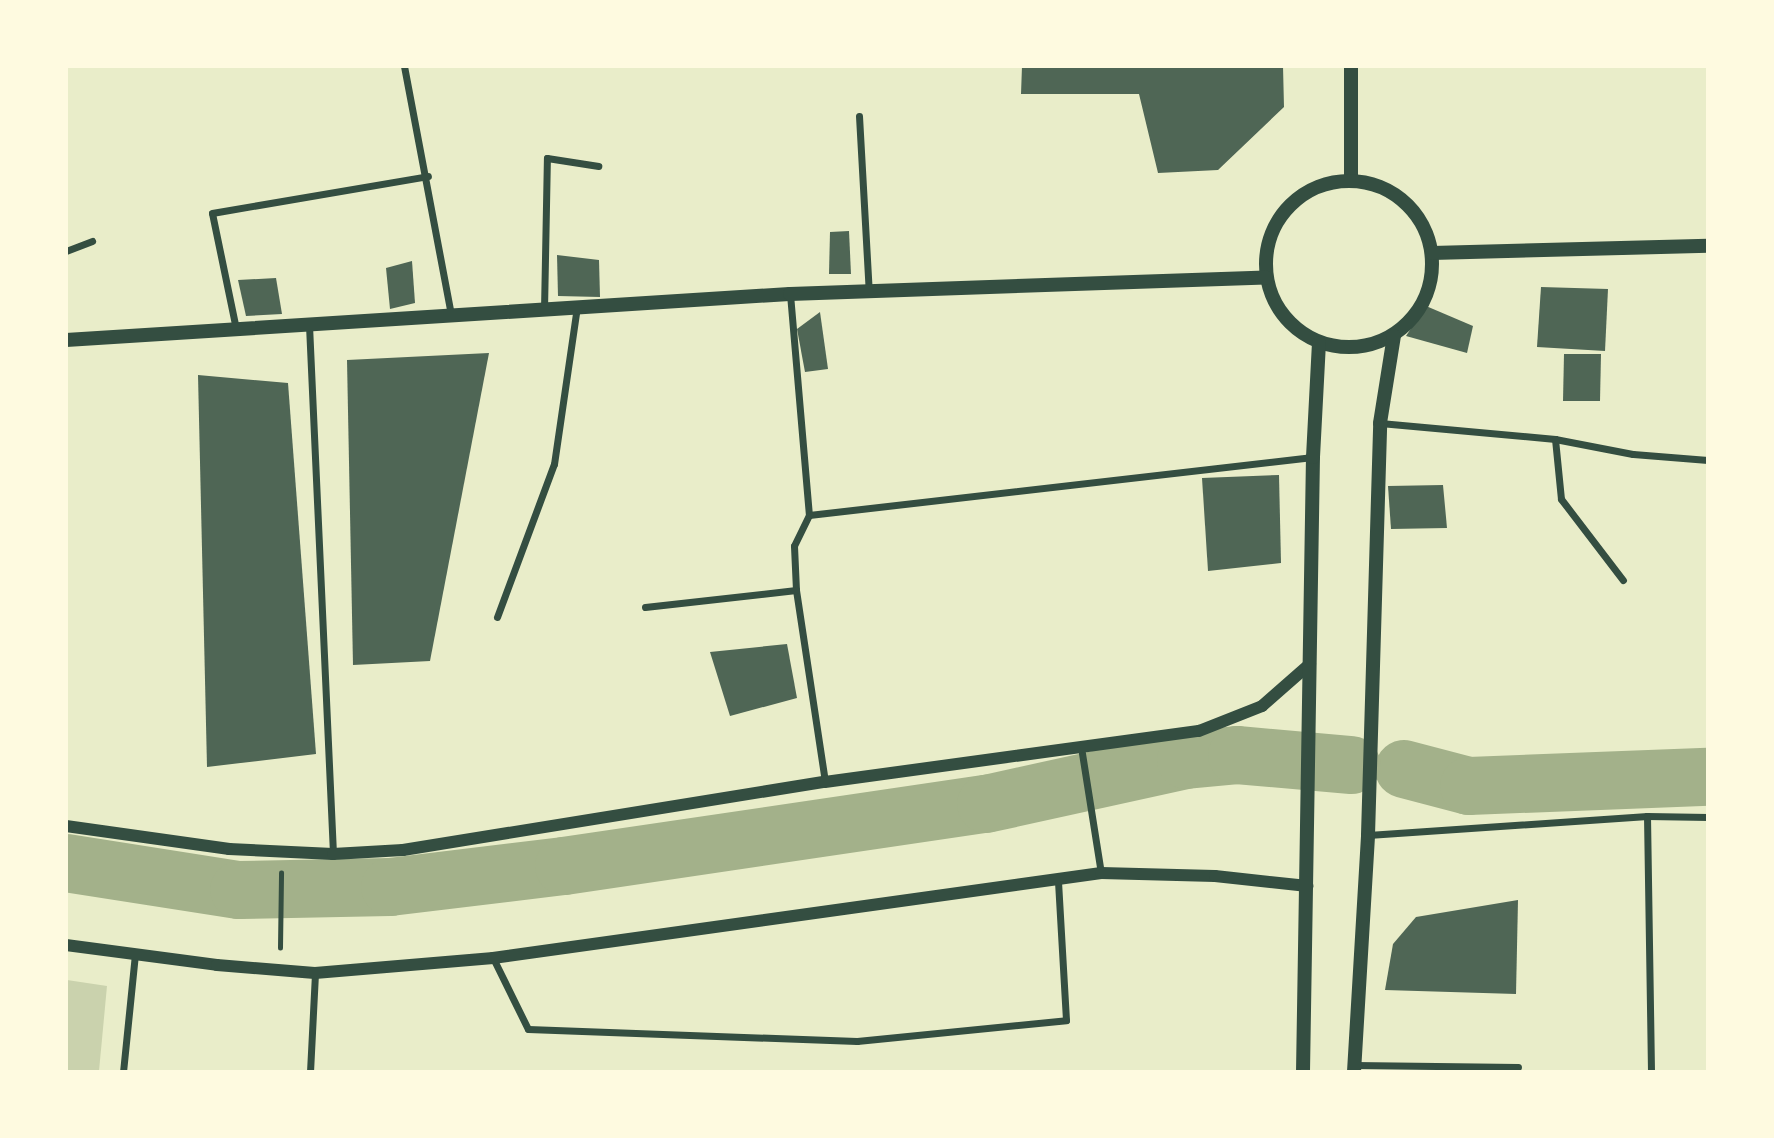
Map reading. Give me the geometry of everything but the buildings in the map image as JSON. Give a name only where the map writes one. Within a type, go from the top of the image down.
[{"type":"main road","points":[[1351,66],[1351,179]]},
{"type":"main road","points":[[1351,179],[1393,194],[1412,209],[1432,253],[1432,277],[1425,300],[1412,320],[1394,335],[1370,346],[1345,348],[1320,342],[1284,317],[1266,276],[1272,231],[1285,210],[1302,194],[1351,179]]},
{"type":"main road","points":[[1432,253],[1707,246]]},
{"type":"main road","points":[[66,340],[790,295],[1266,276]]},
{"type":"main road","points":[[1354,1068],[1368,835],[1380,423],[1394,335]]},
{"type":"main road","points":[[1303,1072],[1313,457],[1320,342]]},
{"type":"street","points":[[404,66],[428,176],[451,314]]},
{"type":"street","points":[[859,116],[869,293]]},
{"type":"street","points":[[544,310],[547,158],[598,166]]},
{"type":"street","points":[[236,329],[212,213],[428,176]]},
{"type":"street","points":[[66,251],[92,241]]},
{"type":"street","points":[[790,295],[809,515],[794,546],[796,590],[825,782]]},
{"type":"street","points":[[497,617],[554,464],[577,307]]},
{"type":"street","points":[[309,324],[333,854]]},
{"type":"street","points":[[1380,423],[1555,439],[1633,454],[1707,460]]},
{"type":"street","points":[[1555,439],[1561,499],[1623,580]]},
{"type":"street","points":[[809,515],[1313,457]]},
{"type":"street","points":[[645,607],[796,590]]},
{"type":"street","points":[[66,827],[229,849],[333,854],[403,850],[825,782],[1199,731],[1262,706],[1310,664]]},
{"type":"street","points":[[1081,747],[1101,873]]},
{"type":"street","points":[[1647,816],[1651,1072]]},
{"type":"street","points":[[1368,835],[1647,816],[1707,817]]},
{"type":"street","points":[[66,945],[315,973],[493,958],[1101,873],[1215,876],[1307,886]]},
{"type":"street","points":[[493,958],[528,1028],[857,1041],[1066,1020],[1058,881]]},
{"type":"street","points":[[123,1072],[135,954]]},
{"type":"street","points":[[310,1072],[315,973]]},
{"type":"street","points":[[1354,1068],[1518,1067]]},
{"type":"path","points":[[280,881],[280,944]]},
{"type":"green space","points":[[67,980],[107,986],[99,1071],[67,1071]]},
{"type":"waterway","points":[[66,863],[239,890],[390,887],[564,866],[986,804],[1186,760],[1237,755],[1352,765]]},
{"type":"waterway","points":[[1404,769],[1469,786],[1708,777]]}]
